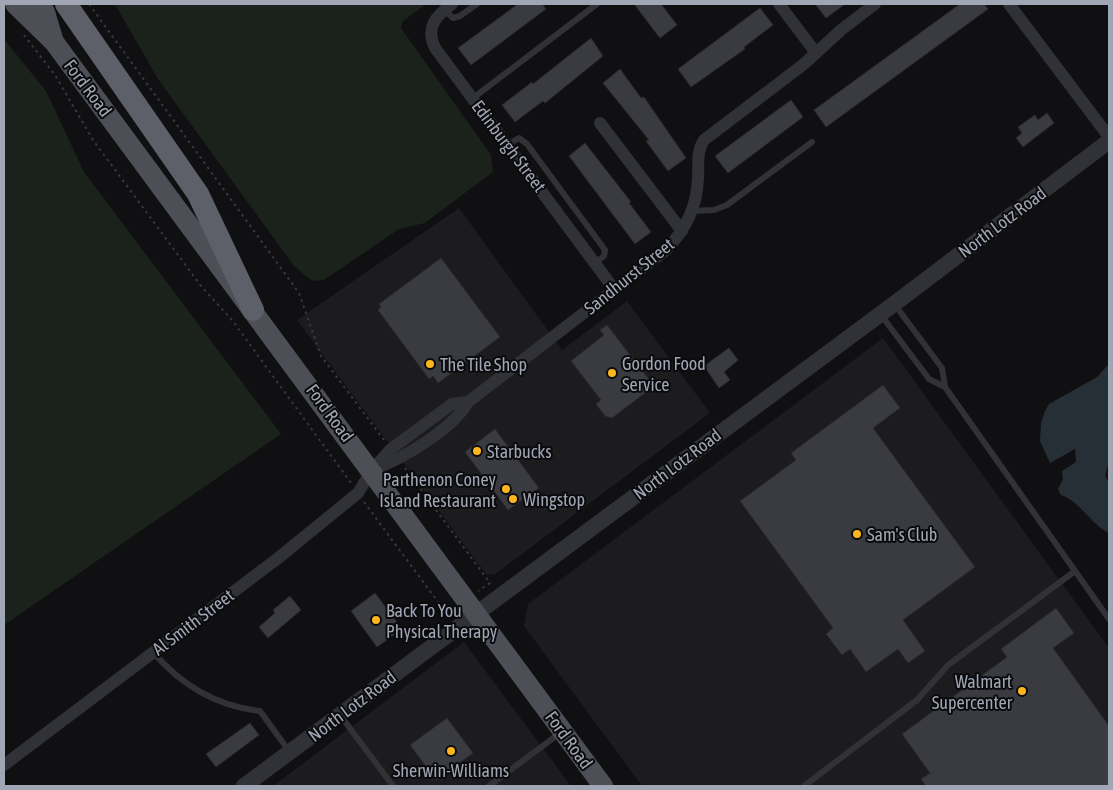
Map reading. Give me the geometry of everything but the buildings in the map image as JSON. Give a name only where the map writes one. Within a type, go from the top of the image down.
[{"type":"highway","points":[[66,4],[198,194],[253,310]]},
{"type":"main road","name":"Ford Road","points":[[15,4],[54,42],[372,470],[603,786]]},
{"type":"main road","name":"Ford Road","points":[[40,4],[45,12],[54,42]]},
{"type":"street","points":[[779,4],[816,53]]},
{"type":"street","name":"Sandhurst Street","points":[[372,470],[391,449],[452,404],[468,402],[666,250],[682,231],[692,211],[698,178],[698,153],[704,140],[816,53],[841,30],[875,4]]},
{"type":"street","points":[[1009,4],[1109,137]]},
{"type":"street","name":"Edinburgh Street","points":[[448,7],[432,22],[431,40],[614,289]]},
{"type":"street","points":[[600,123],[682,231]]},
{"type":"street","name":"North Lotz Road","points":[[244,786],[894,304],[1109,141]]},
{"type":"street","name":"Al Smith Street","points":[[4,765],[277,559],[358,493],[372,470]]},
{"type":"lane","points":[[448,7],[453,18],[460,16],[477,4]]},
{"type":"lane","points":[[472,98],[597,4]]},
{"type":"lane","points":[[692,211],[714,210],[727,205],[812,142]]},
{"type":"lane","points":[[894,304],[942,368],[945,387],[1109,619]]},
{"type":"lane","points":[[880,314],[929,379],[945,387]]},
{"type":"lane","points":[[804,786],[917,700],[948,665],[1075,571]]},
{"type":"lane","points":[[153,652],[182,682],[198,692],[219,702],[260,710],[290,752]]},
{"type":"lane","points":[[340,715],[393,786]]},
{"type":"lane","points":[[489,786],[563,731]]},
{"type":"shaded area","points":[[115,4],[426,4],[403,21],[401,28],[491,155],[493,172],[425,223],[399,229],[324,280],[312,281],[294,266],[158,79]]},
{"type":"shaded area","points":[[4,39],[46,91],[84,172],[281,434],[4,625]]},
{"type":"shaded area","points":[[459,208],[562,350],[627,301],[710,413],[494,575],[486,574],[297,320]]},
{"type":"shaded area","points":[[883,338],[1109,648],[1109,786],[642,786],[524,626],[528,604]]},
{"type":"shaded area","points":[[1109,364],[1109,461],[1105,476],[1109,482],[1109,533],[1096,524],[1074,502],[1061,495],[1058,489],[1063,479],[1062,471],[1076,462],[1075,449],[1050,463],[1040,441],[1041,423],[1049,404],[1097,377]]},
{"type":"shaded area","points":[[464,642],[571,786],[273,786]]},
{"type":"place","name":"The Tile Shop","points":[[430,364]]},
{"type":"place","name":"Gordon Food Service","points":[[612,373]]},
{"type":"place","name":"Starbucks","points":[[477,451]]},
{"type":"place","name":"Parthenon Coney Island Restaurant","points":[[506,489]]},
{"type":"place","name":"Wingstop","points":[[513,499]]},
{"type":"place","name":"Sam's Club","points":[[857,534]]},
{"type":"place","name":"Back To You Physical Therapy","points":[[376,620]]},
{"type":"place","name":"Walmart Supercenter","points":[[1022,691]]},
{"type":"place","name":"Sherwin-Williams","points":[[451,751]]}]
